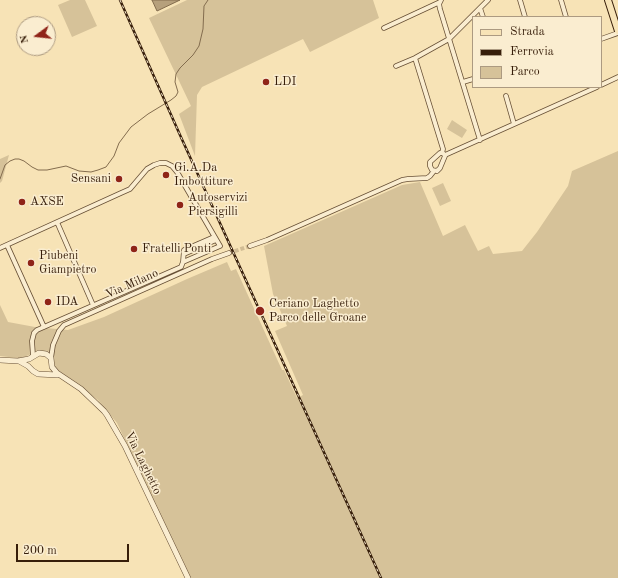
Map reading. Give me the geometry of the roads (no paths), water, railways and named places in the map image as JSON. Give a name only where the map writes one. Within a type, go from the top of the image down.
[{"type":"main road","points":[[608,0],[618,32]]},
{"type":"street","points":[[396,66],[415,58],[449,39],[488,0]]},
{"type":"street","points":[[520,0],[525,16]]},
{"type":"street","points":[[561,0],[566,16]]},
{"type":"street","points":[[384,28],[440,1],[440,9],[480,140]]},
{"type":"street","points":[[480,8],[483,16]]},
{"type":"street","points":[[602,39],[618,32]]},
{"type":"street","points":[[250,246],[267,240],[402,180],[427,178],[434,171],[437,171],[440,168],[444,154],[443,149],[415,58]]},
{"type":"street","points":[[602,85],[618,78]]},
{"type":"street","points":[[462,82],[472,79]]},
{"type":"street","points":[[434,171],[430,168],[429,164],[440,153],[444,154],[480,140],[595,88]]},
{"type":"street","points":[[506,96],[514,124]]},
{"type":"street","points":[[0,248],[130,189],[147,170],[154,165],[166,163],[172,166],[177,172],[220,246],[183,262]]},
{"type":"street","points":[[57,222],[93,305]]},
{"type":"street","points":[[31,369],[30,362],[33,356],[32,341],[34,333],[37,330],[181,267],[184,254],[215,238]]},
{"type":"street","points":[[7,245],[44,327]]},
{"type":"street","name":"Via Milano","points":[[51,360],[53,345],[59,331],[64,325],[212,259],[229,253]]},
{"type":"street","points":[[33,345],[35,349],[46,354],[51,360],[52,367],[58,374]]},
{"type":"street","name":"Via Milano","points":[[42,353],[50,349],[53,345]]},
{"type":"street","points":[[0,360],[18,361],[29,359],[36,354],[42,353]]},
{"type":"street","points":[[44,374],[50,370],[51,360]]},
{"type":"street","points":[[18,361],[28,366],[35,373],[41,375],[58,374]]},
{"type":"street","name":"Via Laghetto","points":[[58,374],[85,393],[108,415],[125,446],[188,578]]},
{"type":"waterway","points":[[0,179],[5,165],[15,159],[24,161],[38,170],[47,170],[66,166],[79,171],[91,172],[106,167],[114,156],[119,143],[131,127],[176,96],[178,92],[175,82],[176,74],[199,46],[203,29],[204,6],[208,0]]},
{"type":"tunnel","points":[[229,253],[250,246]]},
{"type":"railway","points":[[120,0],[381,578]]},
{"type":"place","name":"LDI","points":[[266,82]]},
{"type":"place","name":"Gi.A.Da Imbottiture","points":[[166,175]]},
{"type":"place","name":"Sensani","points":[[119,179]]},
{"type":"place","name":"AXSE","points":[[22,202]]},
{"type":"place","name":"Autoservizi Piersigilli","points":[[180,205]]},
{"type":"place","name":"Fratelli Ponti","points":[[134,249]]},
{"type":"place","name":"Piubeni Giampietro","points":[[31,263]]},
{"type":"place","name":"IDA","points":[[48,302]]},
{"type":"place","name":"Ceriano Laghetto Parco delle Groane","points":[[260,311]]}]
